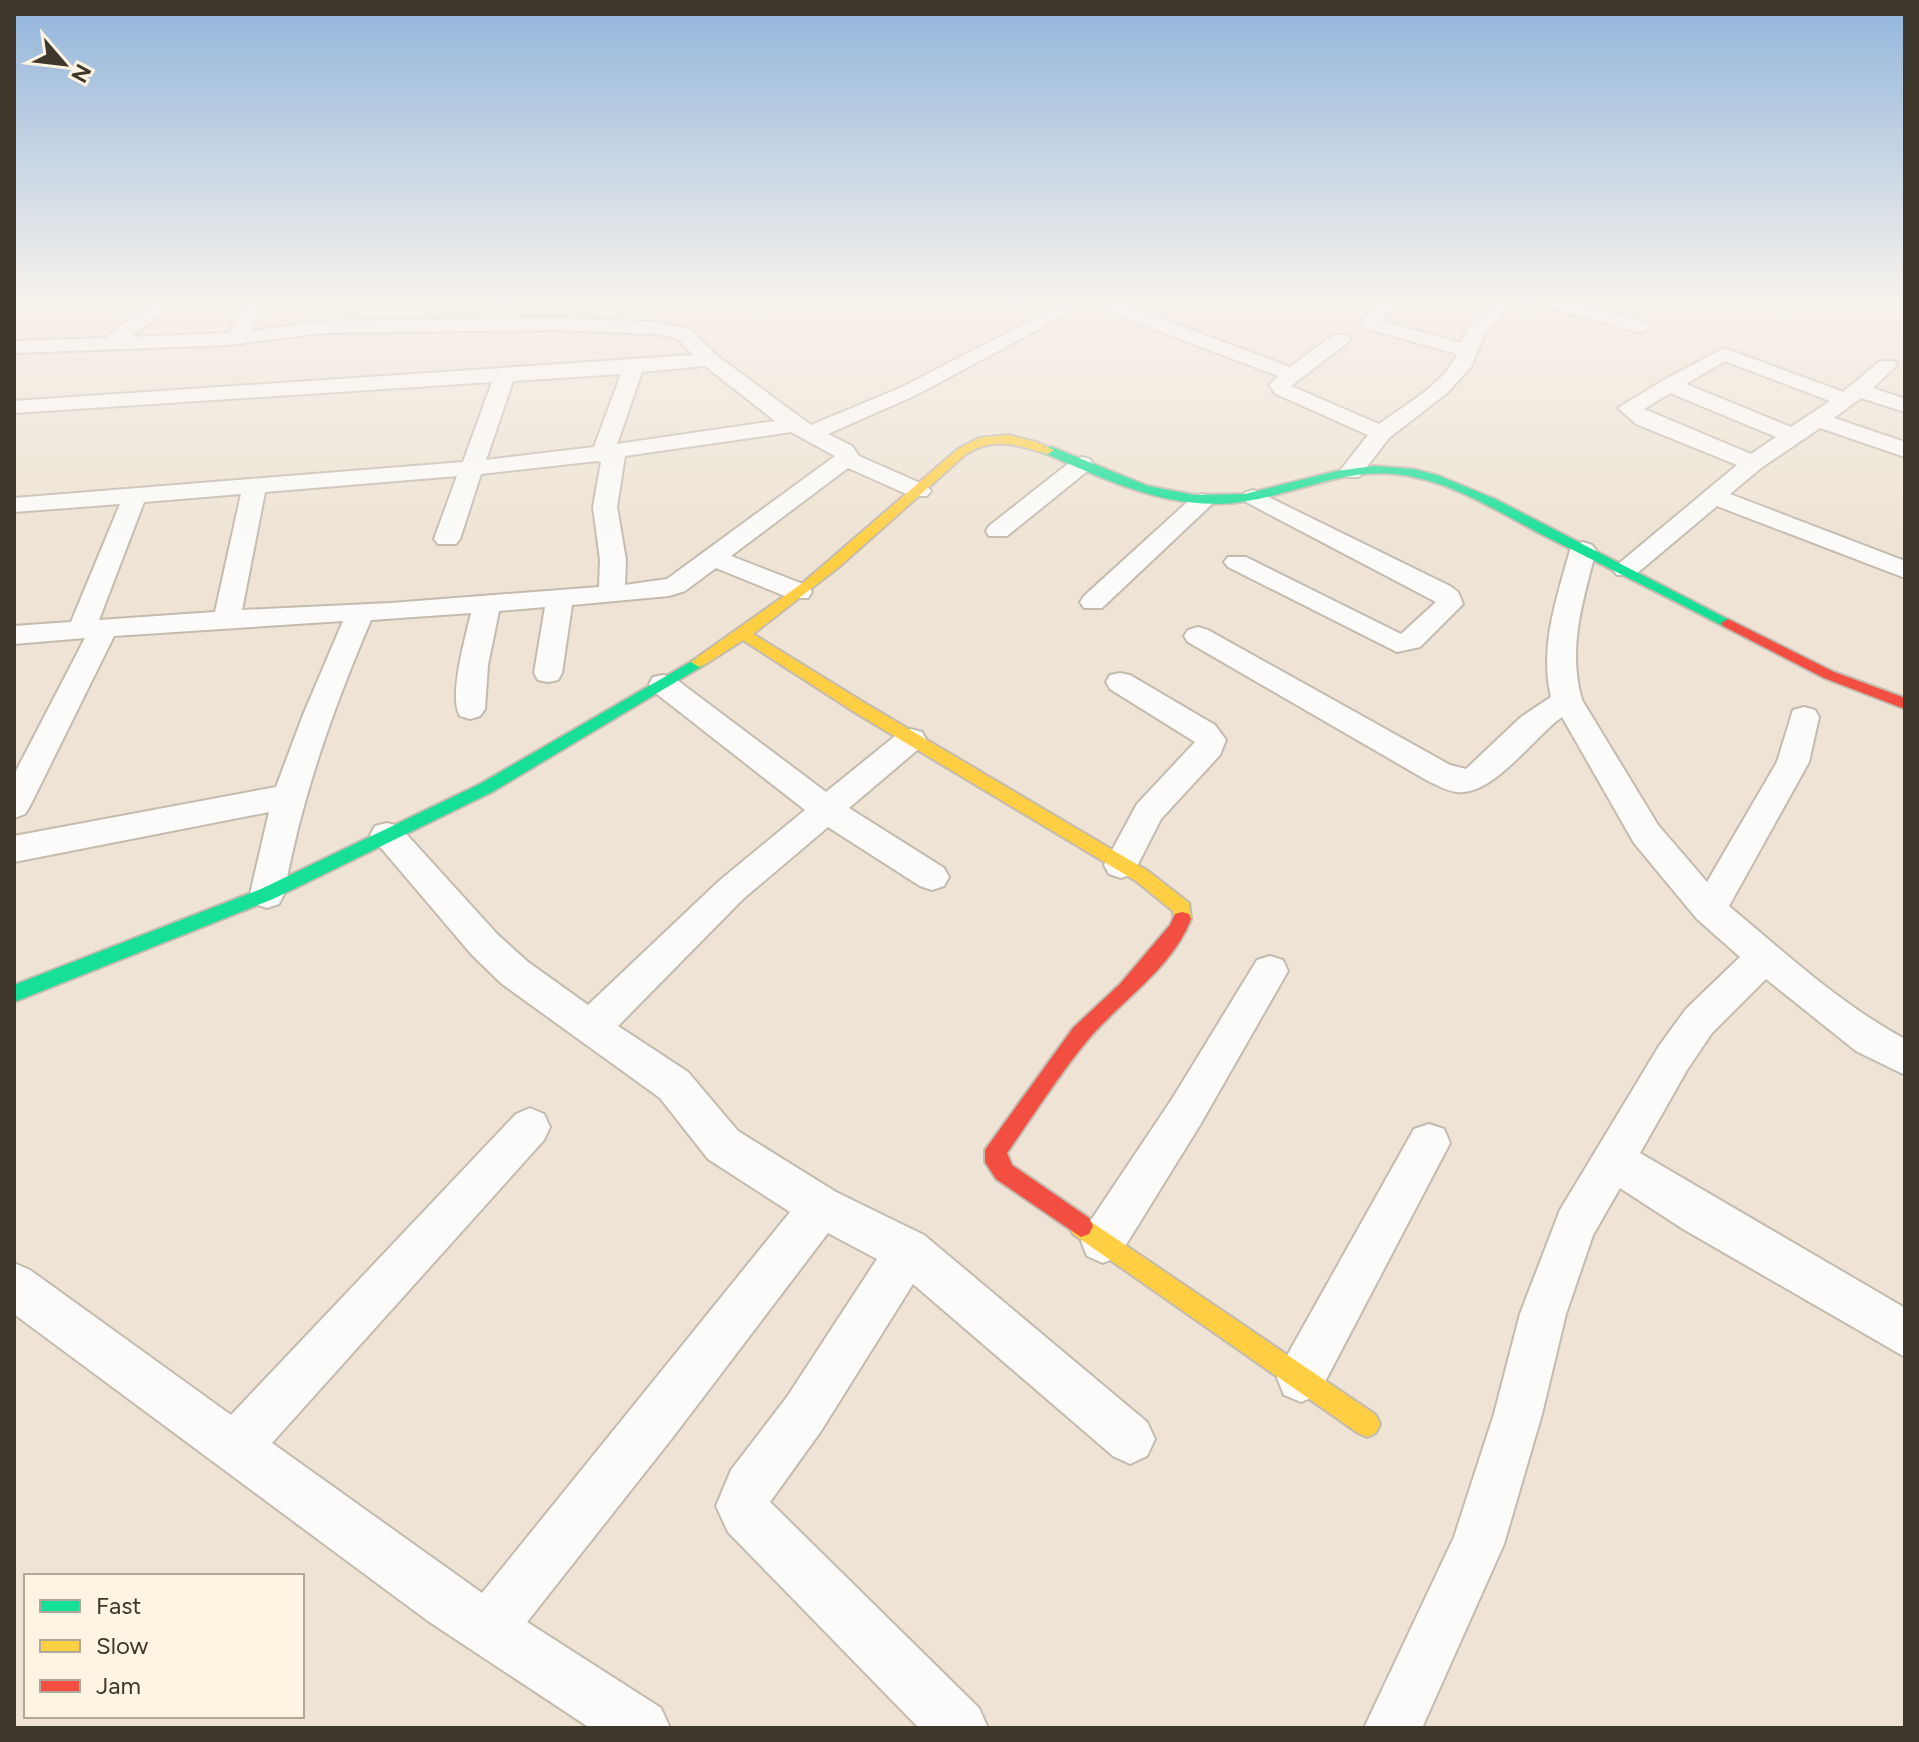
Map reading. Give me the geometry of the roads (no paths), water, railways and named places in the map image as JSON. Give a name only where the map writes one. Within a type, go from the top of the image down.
[{"type":"street","points":[[14,407],[395,382]]},
{"type":"street","points":[[447,539],[504,382]]},
{"type":"street","points":[[612,593],[613,560],[605,507],[608,454],[629,382]]},
{"type":"street","points":[[740,382],[802,429],[844,451],[846,459]]},
{"type":"street","points":[[14,505],[470,469],[802,429],[907,392],[926,382]]},
{"type":"street","points":[[1281,382],[1283,390],[1381,433]]},
{"type":"street","points":[[1351,472],[1381,433],[1446,382]]},
{"type":"street","points":[[1674,382],[1629,410],[1753,463]]},
{"type":"street","points":[[1813,382],[1852,395],[1905,406]]},
{"type":"street","points":[[1626,570],[1753,463],[1818,420],[1867,382]]},
{"type":"street","points":[[1669,385],[1793,436]]},
{"type":"street","points":[[1818,420],[1905,450]]},
{"type":"street","points":[[14,994],[267,894],[486,788],[745,635],[919,491],[931,475],[955,456],[994,438],[1033,445],[1164,494],[1202,501],[1254,497],[1351,472],[1398,471],[1425,476],[1479,497],[1840,681],[1905,704]]},
{"type":"street","points":[[846,459],[919,491]]},
{"type":"street","points":[[14,635],[668,588],[846,459]]},
{"type":"street","points":[[998,531],[1082,464]]},
{"type":"street","points":[[227,619],[255,485]]},
{"type":"street","points":[[14,806],[93,630],[135,495]]},
{"type":"street","points":[[1714,496],[1905,570]]},
{"type":"street","points":[[1237,562],[1397,643],[1410,641],[1450,604],[1449,598],[1441,592],[1254,497]]},
{"type":"street","points":[[1093,602],[1202,501]]},
{"type":"street","points":[[1583,550],[1559,652],[1561,682],[1567,700],[1646,834],[1709,909],[1764,957],[1870,1039],[1905,1058]]},
{"type":"street","points":[[713,558],[799,592]]},
{"type":"street","points":[[548,673],[560,597]]},
{"type":"street","points":[[470,709],[474,665],[487,603]]},
{"type":"street","points":[[267,894],[276,838],[287,797],[325,695],[361,612]]},
{"type":"street","points":[[745,635],[846,702],[1121,865],[1182,908],[1182,921],[1127,990],[1080,1034],[1000,1142],[994,1156],[998,1168],[1367,1424]]},
{"type":"street","points":[[1198,636],[1458,781],[1475,779],[1532,724],[1567,700]]},
{"type":"street","points":[[1120,682],[1204,732],[1211,740],[1209,748],[1148,812],[1121,865]]},
{"type":"street","points":[[663,684],[827,810],[932,877]]},
{"type":"street","points":[[1709,909],[1793,762],[1804,717]]},
{"type":"street","points":[[590,1028],[731,890],[911,739]]},
{"type":"street","points":[[14,849],[287,797]]},
{"type":"street","points":[[387,835],[485,945],[515,973],[674,1085],[723,1145],[821,1207],[908,1251],[1130,1439]]},
{"type":"street","points":[[1393,1728],[1478,1544],[1518,1414],[1558,1266],[1575,1225],[1699,1021],[1764,957]]},
{"type":"street","points":[[1103,1241],[1186,1112],[1270,971]]},
{"type":"street","points":[[235,1447],[530,1127]]},
{"type":"street","points":[[1301,1378],[1429,1143]]},
{"type":"street","points":[[1613,1160],[1698,1214],[1905,1334]]},
{"type":"street","points":[[488,1628],[656,1420],[821,1207]]},
{"type":"street","points":[[908,1251],[804,1414],[749,1488],[742,1506],[746,1514],[959,1728]]},
{"type":"street","points":[[14,1286],[447,1602],[641,1728]]}]
